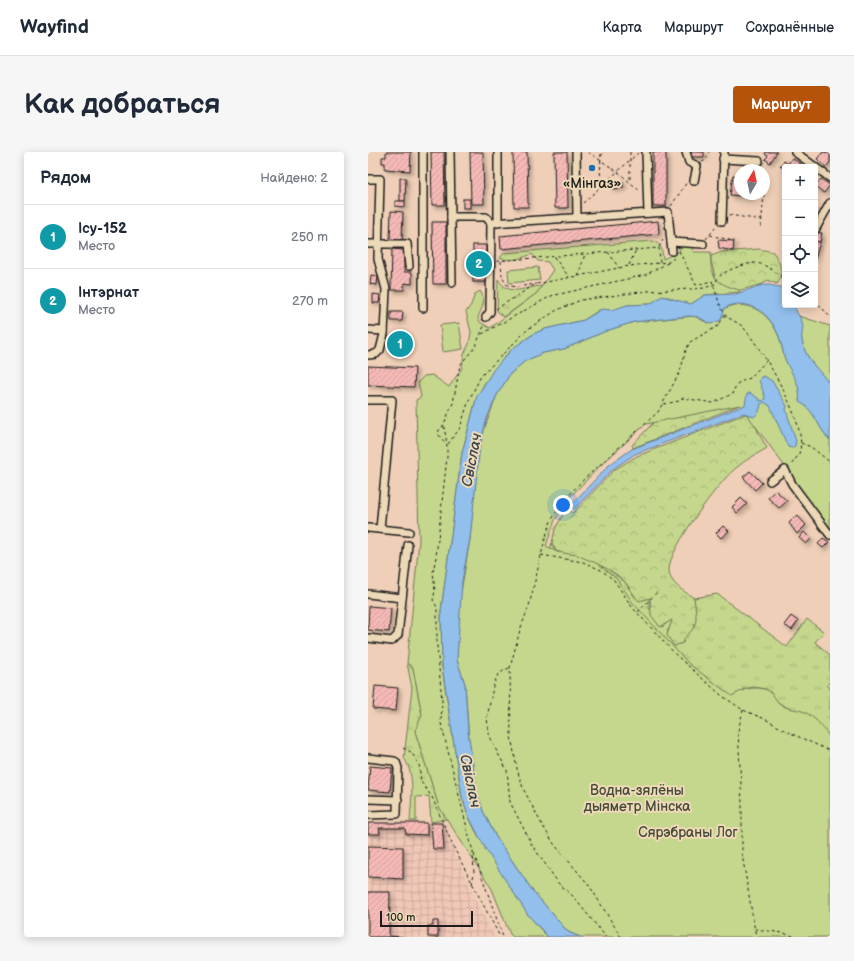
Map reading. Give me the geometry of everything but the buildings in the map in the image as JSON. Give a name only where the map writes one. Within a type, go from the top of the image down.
[{"type":"street","points":[[422,308],[423,152]]},
{"type":"street","points":[[450,152],[452,283]]},
{"type":"street","points":[[488,315],[495,223],[498,152]]},
{"type":"street","points":[[576,152],[577,218]]},
{"type":"street","points":[[646,152],[648,213]]},
{"type":"street","points":[[686,152],[689,162],[697,166],[694,181]]},
{"type":"street","points":[[794,152],[830,178]]},
{"type":"street","points":[[724,218],[724,155],[759,161]]},
{"type":"street","points":[[368,179],[380,179],[378,259],[386,288],[384,331],[380,350],[376,354],[368,355]]},
{"type":"street","points":[[818,225],[830,203]]},
{"type":"street","points":[[451,217],[486,217],[495,223],[668,212],[673,254]]},
{"type":"street","points":[[672,242],[703,244]]},
{"type":"street","points":[[368,244],[408,244],[409,266]]},
{"type":"street","points":[[368,330],[384,331]]},
{"type":"street","points":[[368,400],[392,400],[380,529]]},
{"type":"street","points":[[770,481],[785,470],[792,484],[830,534]]},
{"type":"street","points":[[368,528],[409,532]]},
{"type":"street","points":[[368,638],[392,641],[398,634],[408,545]]},
{"type":"street","points":[[368,594],[402,598]]},
{"type":"street","points":[[368,758],[396,762],[398,768],[397,814],[368,815]]},
{"type":"street","points":[[368,799],[398,800]]},
{"type":"path","points":[[588,152],[618,172],[641,192]]},
{"type":"path","points":[[600,152],[600,188]]},
{"type":"path","points":[[600,156],[605,152]]},
{"type":"path","points":[[630,152],[630,182]]},
{"type":"path","points":[[577,208],[639,152]]},
{"type":"path","points":[[761,227],[764,200]]},
{"type":"path","points":[[703,244],[724,218],[762,220]]},
{"type":"path","points":[[709,235],[719,239],[732,241]]},
{"type":"path","points":[[660,262],[659,248],[664,239]]},
{"type":"path","points":[[491,261],[659,248]]},
{"type":"path","points":[[629,266],[636,249]]},
{"type":"path","points":[[608,252],[620,268]]},
{"type":"path","points":[[578,276],[586,254]]},
{"type":"path","points":[[482,334],[551,296],[645,275],[669,262],[673,254]]},
{"type":"path","points":[[682,255],[696,285],[712,281],[725,314],[742,326],[767,360],[783,388],[796,422],[801,449],[797,457],[785,470]]},
{"type":"path","points":[[554,256],[569,277]]},
{"type":"path","points":[[500,261],[502,277],[507,285],[516,287],[629,266],[669,262]]},
{"type":"path","points":[[713,286],[719,276],[740,266],[756,263],[773,270],[782,277]]},
{"type":"path","points":[[447,445],[438,434],[439,430],[444,426],[453,403],[460,365],[475,347],[482,334],[488,315],[536,284]]},
{"type":"path","points":[[447,445],[460,428],[469,400],[481,376],[528,329],[557,310],[581,300],[646,291],[692,289],[713,286]]},
{"type":"path","points":[[818,303],[830,317]]},
{"type":"path","points":[[621,937],[589,885],[554,844],[541,823],[523,788],[517,769],[511,736],[510,668],[520,630],[529,606],[551,521],[561,504],[582,482],[658,412],[680,372],[686,350],[690,342],[718,326],[725,314]]},
{"type":"path","points":[[663,404],[679,401],[683,398],[713,402],[734,393],[733,391],[738,383],[750,378],[767,360]]},
{"type":"path","points":[[444,426],[447,445],[446,469],[433,572],[435,591],[433,600],[437,607],[437,646],[442,701],[441,723],[473,852],[503,937]]},
{"type":"path","points":[[800,443],[811,448],[830,462]]},
{"type":"path","points":[[541,555],[583,562],[602,570],[614,580],[638,613],[681,660],[721,695],[743,710],[766,719],[788,732],[830,751]]},
{"type":"path","points":[[638,613],[659,590]]},
{"type":"path","points":[[510,668],[497,676],[493,687],[487,718],[489,734],[507,770],[510,802],[532,846],[559,884],[571,894],[606,937]]},
{"type":"path","points":[[743,710],[738,731],[742,803],[742,854],[756,937]]},
{"type":"path","points":[[403,748],[412,752],[419,764],[421,782],[432,797],[472,884],[500,937]]},
{"type":"path","points":[[472,884],[474,873],[473,852]]},
{"type":"path","points":[[755,929],[784,933],[796,937]]},
{"type":"shaded area","points":[[368,823],[442,823],[479,908],[495,937],[368,937]]},
{"type":"green space","points":[[652,241],[660,245],[663,259],[680,251],[677,244],[691,246],[694,252],[711,252],[711,268],[713,274],[720,282],[739,290],[740,292],[705,295],[691,304],[681,303],[669,297],[661,297],[650,304],[627,305],[615,310],[599,310],[584,320],[545,329],[530,336],[508,353],[484,384],[475,403],[462,453],[441,611],[442,667],[465,808],[475,830],[487,850],[526,910],[548,937],[513,937],[510,934],[492,889],[439,807],[415,731],[422,715],[413,668],[407,663],[419,541],[416,400],[421,397],[418,382],[424,376],[432,375],[449,387],[462,368],[464,354],[469,344],[471,332],[466,312],[471,305],[475,294],[480,291],[483,298],[483,304],[478,317],[480,322],[490,328],[537,293],[553,270],[548,262],[538,261],[532,254],[521,258],[508,260],[500,258],[504,253]]},
{"type":"green space","points":[[759,249],[773,252],[778,260],[781,268],[781,276],[777,284],[767,280],[763,284],[733,292],[717,284],[711,256],[722,252]]},
{"type":"green space","points":[[538,267],[540,280],[509,283],[508,270]]},
{"type":"green space","points":[[498,279],[503,285],[512,290],[542,286],[537,293],[504,317],[497,311]]},
{"type":"green space","name":"Водна-зялёны дыяметр Мінска","points":[[735,305],[751,307],[764,314],[769,319],[777,332],[786,361],[800,391],[799,401],[806,405],[810,410],[823,432],[830,440],[830,531],[811,507],[794,479],[740,405],[646,424],[600,466],[569,498],[555,520],[546,546],[557,552],[577,555],[598,564],[616,578],[633,603],[689,664],[732,696],[743,690],[751,688],[767,690],[781,705],[809,714],[825,730],[830,739],[830,937],[580,937],[568,932],[532,890],[496,837],[483,811],[477,792],[469,741],[465,684],[457,660],[460,598],[470,539],[478,453],[485,427],[497,395],[510,374],[525,361],[543,353],[564,349],[606,331],[634,322],[694,316],[708,323],[723,316],[722,311],[725,308]]},
{"type":"green space","points":[[799,316],[830,326],[830,384],[809,359],[806,353],[802,341],[801,322]]},
{"type":"green space","points":[[459,323],[463,349],[443,352],[440,325]]},
{"type":"green space","points":[[740,405],[633,448],[632,445],[667,408]]},
{"type":"green space","points":[[745,414],[753,418],[758,432],[767,448],[743,462],[718,486],[696,516],[671,559],[669,569],[672,579],[674,583],[682,590],[694,598],[696,610],[696,619],[692,630],[683,643],[674,646],[667,635],[672,620],[660,627],[651,615],[650,598],[639,601],[624,581],[609,570],[592,562],[556,551],[552,543],[555,529],[566,509],[573,513],[614,470],[637,456]]},
{"type":"green space","points":[[552,543],[556,551],[604,566],[625,582],[633,595],[643,600],[649,598],[649,608],[662,627],[672,619],[673,621],[667,632],[685,637],[694,624],[694,598],[717,594],[787,647],[807,619],[824,632],[815,642],[830,655],[830,681],[827,686],[830,687],[830,739],[815,720],[804,712],[792,710],[779,703],[766,689],[754,687],[743,689],[580,937],[496,837],[486,818],[467,722],[465,684],[544,563]]},
{"type":"green space","points":[[407,663],[413,668],[422,715],[415,731],[439,807],[447,819],[431,822],[429,796],[416,797],[416,821],[410,821],[412,788],[410,772],[404,758],[412,688]]},
{"type":"water","name":"Свіслач","points":[[762,285],[782,287],[782,308],[795,308],[803,326],[803,347],[813,364],[830,384],[830,440],[809,409],[799,402],[799,390],[785,359],[779,337],[772,323],[755,308],[740,304],[725,308],[721,320],[711,324],[698,317],[689,316],[634,322],[606,331],[564,349],[543,353],[525,361],[510,374],[497,395],[487,418],[480,445],[470,539],[462,581],[457,660],[465,684],[468,731],[477,792],[483,811],[496,837],[532,890],[568,932],[580,937],[548,937],[528,915],[486,850],[469,817],[462,797],[442,666],[441,611],[462,453],[477,396],[494,369],[513,348],[535,333],[545,329],[584,320],[602,309],[612,310],[627,305],[650,304],[662,296],[691,304],[705,295],[736,294]]},
{"type":"water","points":[[764,376],[772,381],[787,406],[786,410],[796,441],[795,446],[792,448],[788,447],[770,406],[764,402],[761,404],[759,412],[754,417],[744,413],[635,454],[613,469],[574,509],[570,506],[609,465],[632,449],[745,405],[747,394],[750,393],[760,401],[764,400],[765,397],[759,380]]},
{"type":"place","name":"«Мінгаз»","points":[[592,168]]},
{"type":"place","name":"Інтэрнат","points":[[479,264]]},
{"type":"place","name":"Ісу-152","points":[[400,344]]},
{"type":"park label","name":"Сярэбраны Лог","points":[[688,832]]}]
